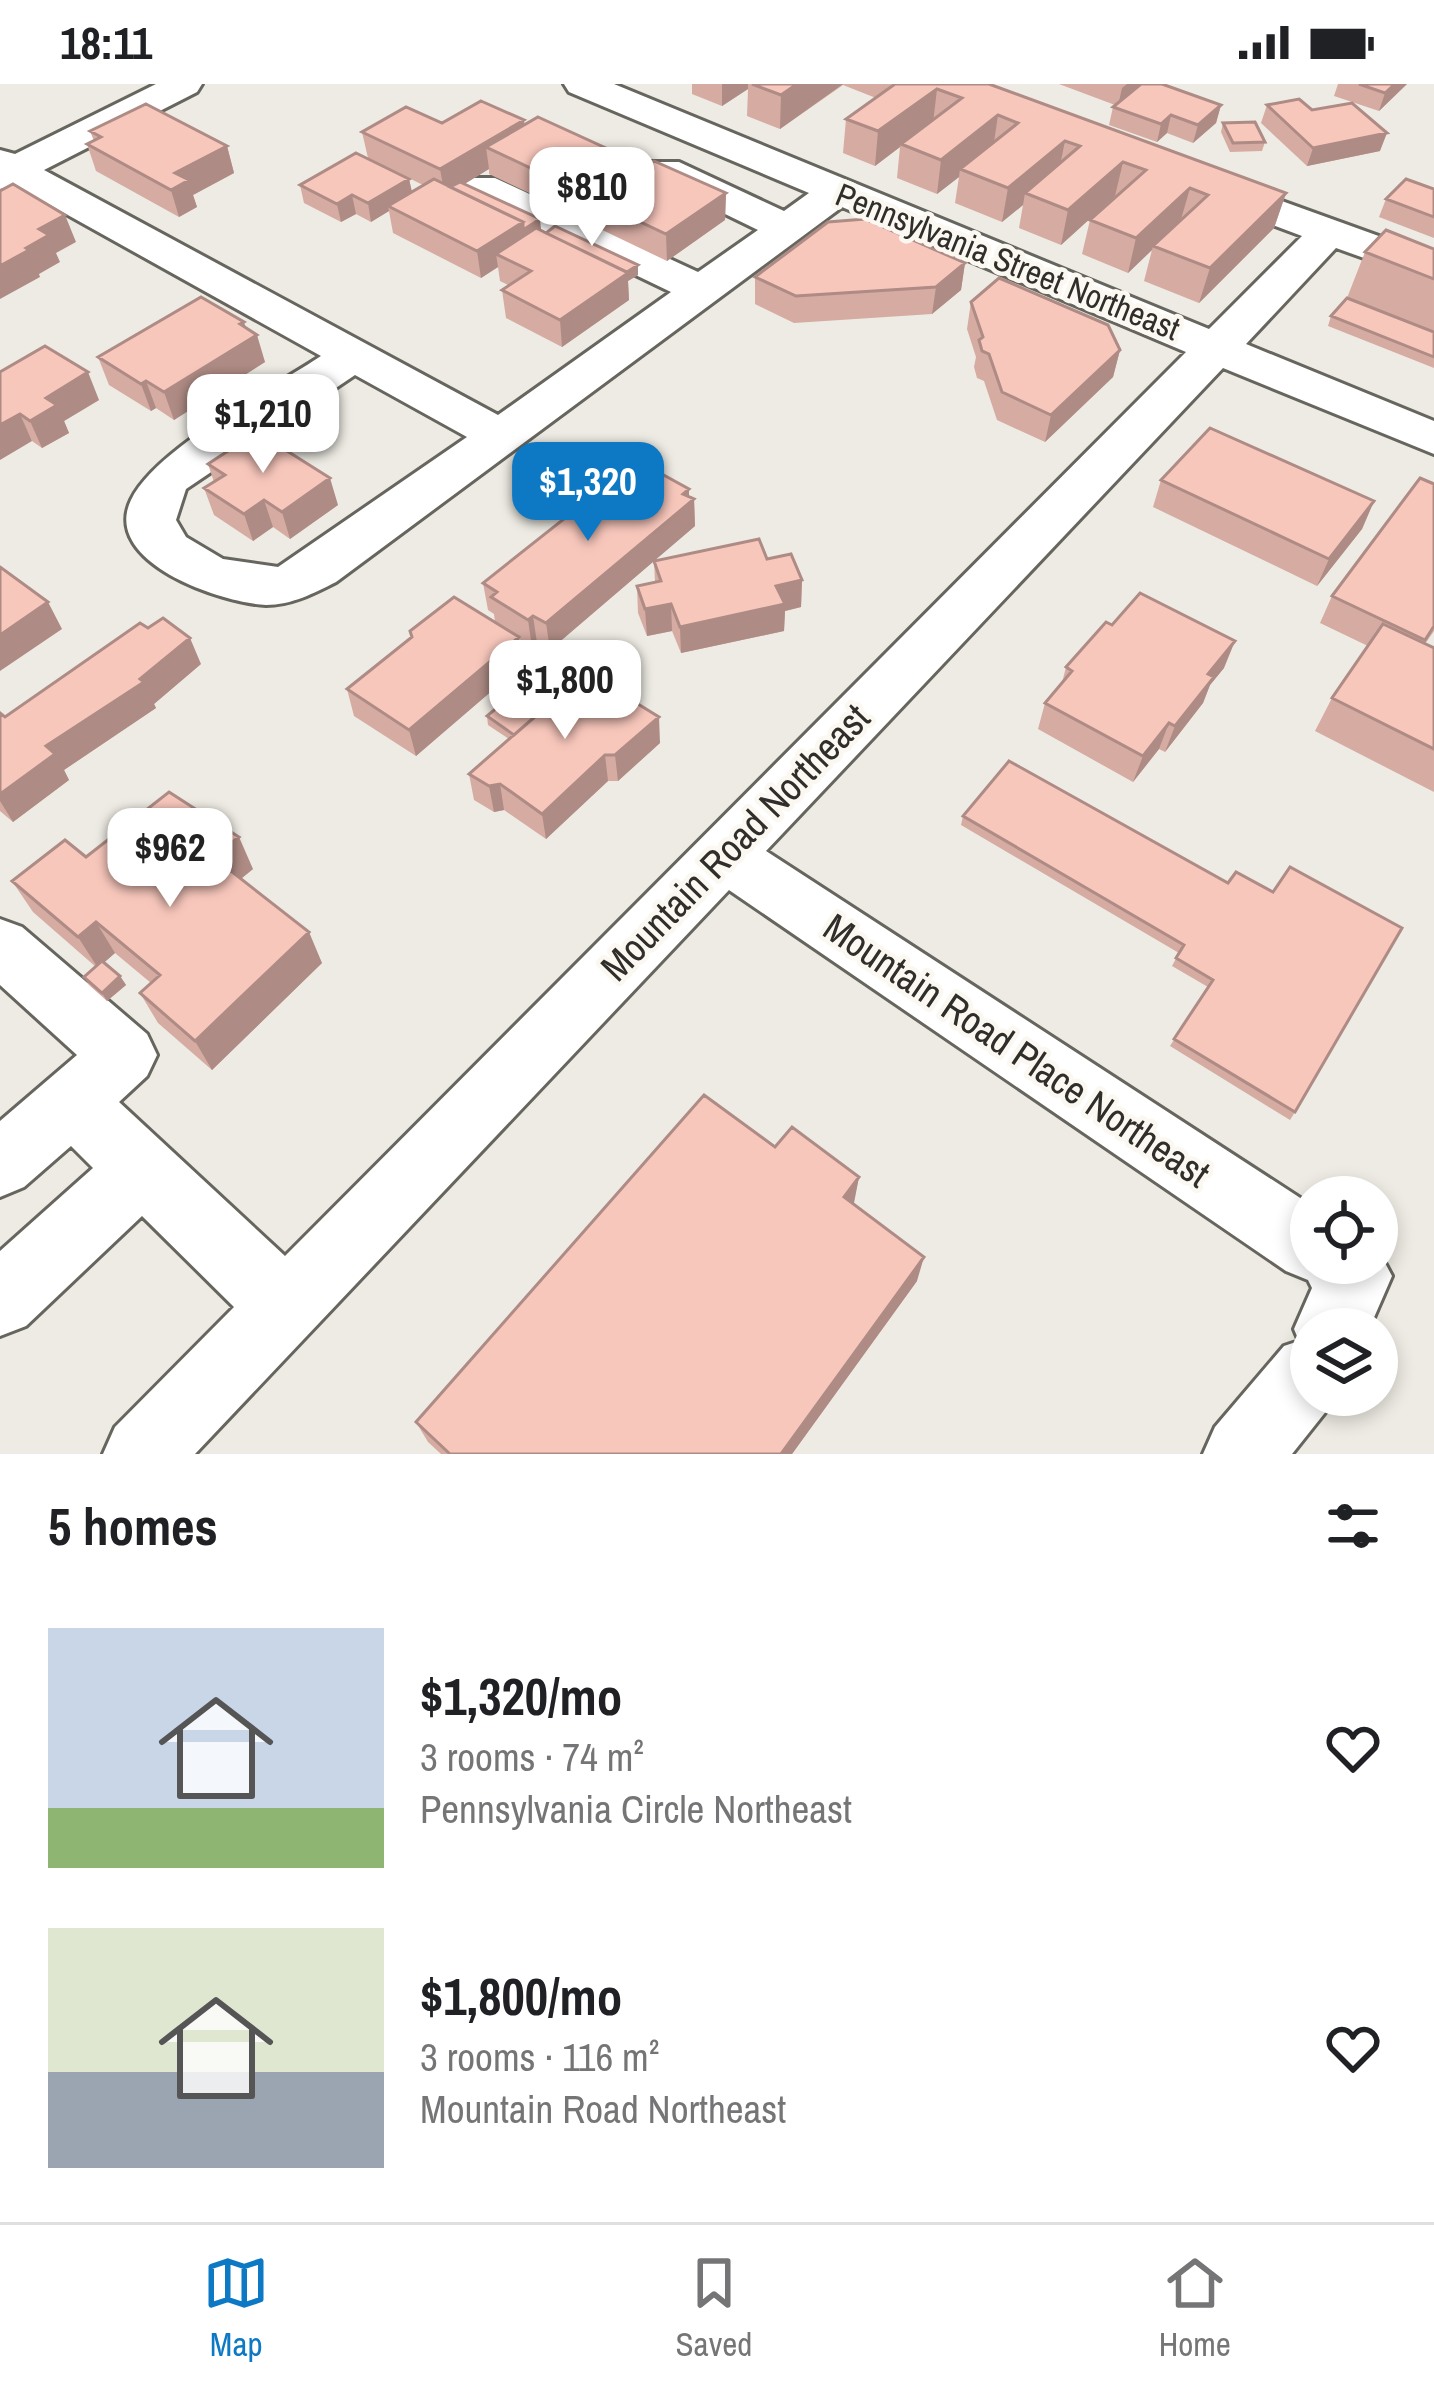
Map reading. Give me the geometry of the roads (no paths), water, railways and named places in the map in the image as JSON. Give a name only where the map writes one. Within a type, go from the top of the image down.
[{"type":"street","points":[[4,169],[184,84]]},
{"type":"street","name":"Pennsylvania Street Northeast","points":[[581,84],[1434,439]]},
{"type":"street","points":[[4,169],[503,437]]},
{"type":"street","points":[[665,170],[787,228]]},
{"type":"street","points":[[1172,174],[1434,269]]},
{"type":"street","points":[[481,186],[702,290]]},
{"type":"street","points":[[354,355],[169,478],[154,501],[151,524],[165,546],[206,574],[246,586],[284,585],[351,549],[838,191]]},
{"type":"street","name":"Mountain Road Northeast","points":[[142,1454],[1330,231]]},
{"type":"street","name":"Mountain Road Place Northeast","points":[[724,854],[1290,1232]]},
{"type":"street","points":[[0,946],[124,1055],[0,1165]]},
{"type":"street","points":[[72,1102],[285,1306]]},
{"type":"street","points":[[0,1300],[142,1169]]},
{"type":"street","points":[[1241,1454],[1290,1397]]}]
